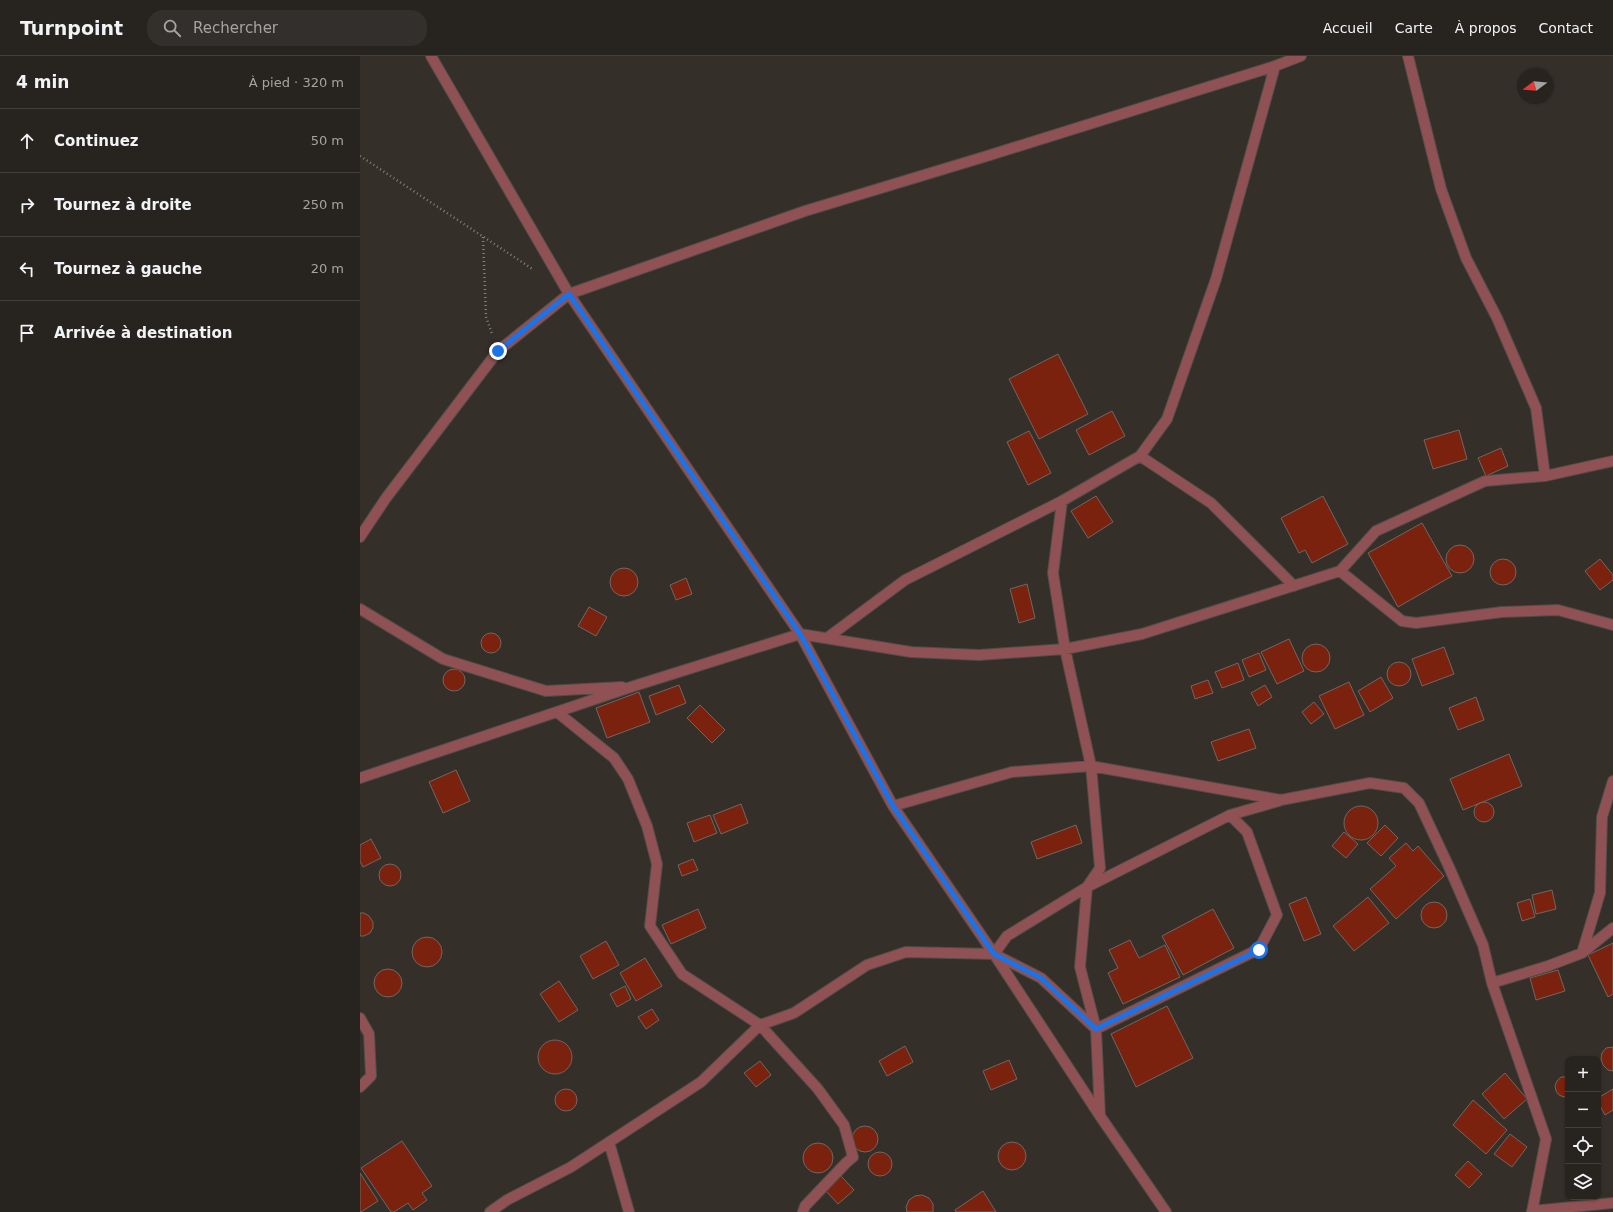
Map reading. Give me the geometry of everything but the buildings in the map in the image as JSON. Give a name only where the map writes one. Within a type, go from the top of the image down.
[{"type":"street","points":[[430,56],[569,294],[800,634],[893,806],[994,954],[1100,1116],[1166,1212]]},
{"type":"street","points":[[360,537],[386,498],[498,351],[569,294],[805,211],[994,154],[1275,66],[1301,56]]},
{"type":"street","points":[[1408,56],[1443,196],[1466,258],[1497,318],[1536,408],[1545,476]]},
{"type":"street","points":[[827,638],[905,580],[1062,501],[1140,456],[1167,419],[1216,279],[1275,66]]},
{"type":"street","points":[[1140,456],[1211,503],[1294,586]]},
{"type":"street","points":[[360,778],[634,686],[800,634],[911,652],[979,655],[1065,649],[1142,634],[1340,571],[1376,531],[1485,481],[1545,476],[1613,461]]},
{"type":"street","points":[[1062,501],[1052,573],[1065,649],[1092,766],[1100,868],[1087,887],[1080,967],[1096,1029],[1100,1116]]},
{"type":"street","points":[[1340,571],[1402,621],[1416,623],[1502,612],[1558,610],[1613,625]]},
{"type":"street","points":[[360,609],[443,660],[546,691],[634,686]]},
{"type":"street","points":[[557,712],[614,758],[628,779],[647,826],[657,864],[650,926],[682,974],[760,1025],[818,1089],[844,1125],[853,1157],[805,1206],[803,1212]]},
{"type":"street","points":[[893,806],[1012,772],[1092,766],[1281,800]]},
{"type":"street","points":[[1582,953],[1600,893],[1602,817],[1613,781]]},
{"type":"street","points":[[994,954],[1007,936],[1087,887],[1230,815],[1281,800],[1370,783],[1404,788],[1419,803],[1450,867],[1483,945],[1492,983],[1546,1139],[1532,1211],[1613,1203]]},
{"type":"street","points":[[1096,1029],[1259,950],[1277,915],[1247,832],[1230,815]]},
{"type":"street","points":[[1492,983],[1548,966],[1582,953],[1613,928]]},
{"type":"street","points":[[490,1212],[507,1200],[571,1168],[701,1082],[760,1025],[794,1013],[867,966],[906,952],[994,954],[1041,978],[1096,1029]]},
{"type":"street","points":[[360,1018],[369,1034],[371,1076],[360,1086]]},
{"type":"street","points":[[609,1142],[629,1212]]},
{"type":"path","points":[[360,156],[536,272]]},
{"type":"path","points":[[483,236],[486,316],[498,351]]},
{"type":"route","points":[[498,351],[569,294],[800,634],[893,806],[994,954],[1041,978],[1096,1029],[1259,950]]}]
